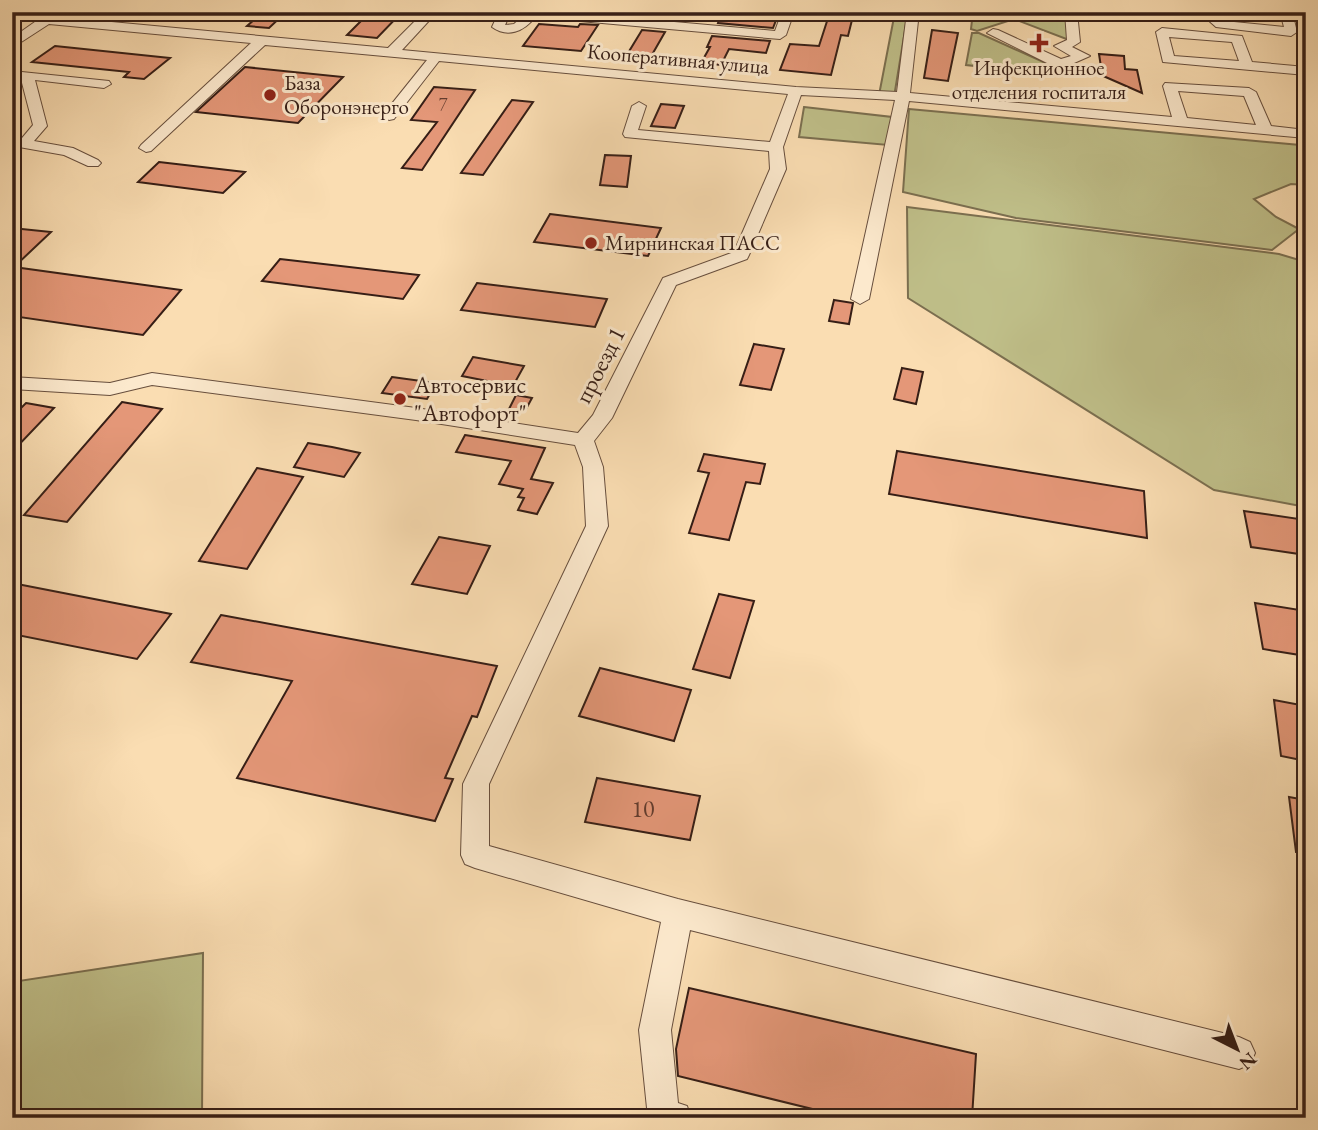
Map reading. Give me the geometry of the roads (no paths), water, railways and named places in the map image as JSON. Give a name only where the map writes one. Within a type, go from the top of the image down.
[{"type":"street","points":[[390,54],[430,12]]},
{"type":"street","points":[[505,12],[498,27],[510,30],[522,26],[527,13],[642,18],[780,35],[788,12]]},
{"type":"street","points":[[860,299],[903,96],[913,12]]},
{"type":"street","points":[[993,33],[1060,64],[1083,56],[1060,46],[1074,42],[1071,12]]},
{"type":"street","points":[[1205,12],[1220,24],[1291,32],[1286,12]]},
{"type":"street","points":[[12,44],[52,16]]},
{"type":"street","name":"Кооперативная улица","points":[[52,16],[390,54],[796,91],[903,96],[1306,134]]},
{"type":"street","points":[[1247,66],[1237,39],[1162,32],[1168,59],[1247,66],[1306,71]]},
{"type":"street","points":[[146,148],[261,41]]},
{"type":"street","points":[[389,116],[435,58]]},
{"type":"street","points":[[20,75],[104,84]]},
{"type":"street","points":[[20,75],[38,112],[40,127],[24,144],[68,151],[93,163]]},
{"type":"street","points":[[1181,122],[1170,86],[1249,92],[1265,130]]},
{"type":"street","name":"проезд 1","points":[[12,383],[110,389],[152,379],[416,414],[583,440],[602,418],[669,282],[741,255],[778,169],[776,147],[796,91]]},
{"type":"street","points":[[639,106],[629,134],[776,147]]},
{"type":"street","points":[[675,1118],[663,1115],[655,1030],[678,913]]},
{"type":"lane","points":[[583,440],[593,467],[597,526],[476,784],[474,855],[678,913],[1239,1053]]},
{"type":"place","name":"Инфекционное отделения госпиталя","points":[[1039,43]]},
{"type":"place","name":"База Оборонэнерго","points":[[270,95]]},
{"type":"place","name":"Мирнинская ПАСС","points":[[591,243]]},
{"type":"place","name":"Автосервис \"Автофорт\"","points":[[400,399]]}]
